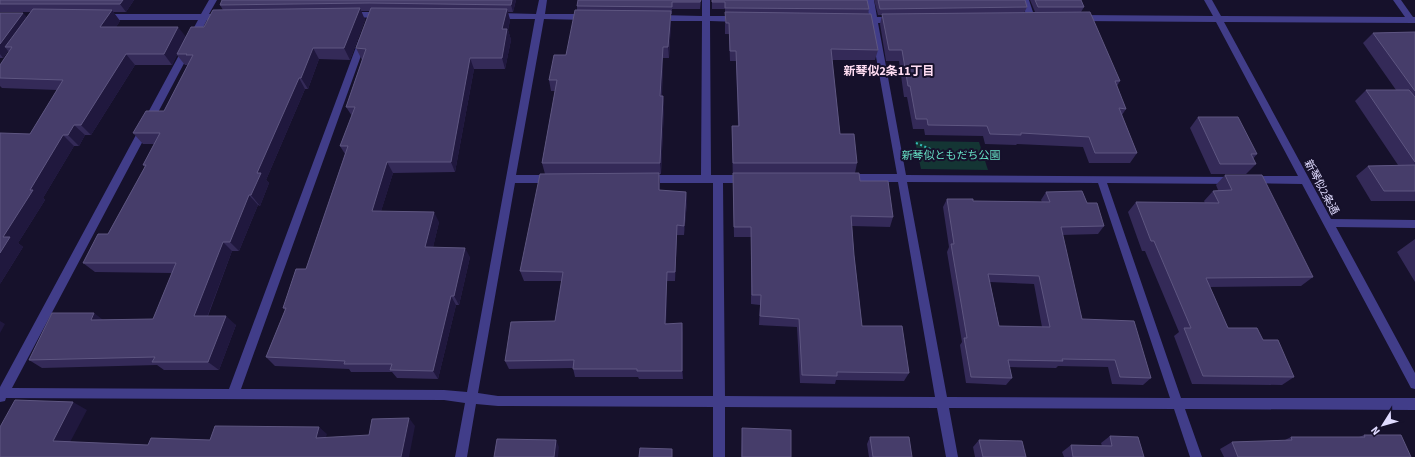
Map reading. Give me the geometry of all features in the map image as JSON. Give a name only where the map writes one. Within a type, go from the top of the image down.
[{"type":"street","points":[[213,0],[1,395],[444,395],[498,401],[1415,404]]},
{"type":"street","points":[[461,457],[543,0]]},
{"type":"street","points":[[706,0],[706,179]]},
{"type":"street","points":[[870,0],[952,457]]},
{"type":"street","points":[[1025,0],[1031,18]]},
{"type":"street","name":"新琴似2条通","points":[[1208,0],[1415,384]]},
{"type":"street","points":[[1397,0],[1413,20]]},
{"type":"street","points":[[340,15],[369,22],[387,15]]},
{"type":"street","points":[[94,17],[228,16]]},
{"type":"street","points":[[487,16],[596,17]]},
{"type":"street","points":[[651,18],[746,19]]},
{"type":"street","points":[[1070,18],[1413,20]]},
{"type":"street","points":[[849,20],[901,20]]},
{"type":"street","points":[[232,394],[369,22]]},
{"type":"street","points":[[834,178],[1305,180]]},
{"type":"street","points":[[511,180],[558,179]]},
{"type":"street","points":[[636,179],[756,179]]},
{"type":"street","points":[[718,179],[719,457]]},
{"type":"street","points":[[1101,179],[1196,457]]},
{"type":"street","points":[[1328,223],[1415,224]]},
{"type":"path","points":[[909,140],[956,160]]},
{"type":"green space","name":"新琴似ともだち公園","points":[[915,141],[979,142],[988,170],[921,169]]},
{"type":"building","points":[[0,0],[123,0],[120,4],[0,4]]},
{"type":"building","points":[[222,0],[512,0],[511,5],[369,3],[220,5]]},
{"type":"building","points":[[578,0],[701,0],[700,2],[672,2],[672,7],[577,6]]},
{"type":"building","points":[[712,0],[867,0],[869,9],[725,8],[725,2],[712,2]]},
{"type":"building","points":[[878,0],[1025,0],[1027,7],[880,9]]},
{"type":"building","points":[[1035,0],[1081,0],[1084,7],[1038,7]]},
{"type":"building","points":[[360,8],[344,48],[313,48],[301,78],[299,78],[257,173],[261,173],[251,195],[249,195],[230,242],[223,242],[194,316],[226,316],[208,362],[152,362],[155,357],[29,360],[52,313],[94,313],[91,320],[153,319],[176,263],[83,263],[98,234],[108,234],[146,165],[143,165],[160,133],[133,133],[146,111],[164,111],[193,55],[177,54],[191,27],[204,27],[213,10]]},
{"type":"building","points":[[371,8],[507,9],[502,29],[507,29],[502,58],[470,58],[451,162],[387,162],[372,211],[434,212],[425,247],[465,248],[454,296],[451,296],[433,371],[390,370],[392,364],[344,364],[345,361],[266,357],[286,308],[283,308],[296,269],[306,269],[348,146],[340,146],[355,107],[346,107],[366,49],[356,48]]},
{"type":"building","points":[[33,9],[112,10],[100,27],[178,27],[164,54],[126,54],[81,125],[74,125],[68,135],[63,135],[30,190],[33,190],[3,237],[10,237],[0,253],[0,133],[30,134],[63,80],[0,78],[0,65],[12,47],[5,47]]},
{"type":"building","points":[[575,10],[671,11],[668,47],[663,47],[660,96],[663,96],[660,163],[542,163],[557,80],[549,80],[554,55],[566,55]]},
{"type":"building","points":[[725,12],[871,14],[878,50],[831,49],[840,134],[854,134],[857,163],[733,163],[732,126],[739,126],[736,51],[730,51],[729,23],[726,23]]},
{"type":"building","points":[[1090,12],[1120,81],[1115,81],[1126,109],[1119,108],[1137,153],[1095,153],[1089,137],[1021,133],[1021,135],[990,134],[987,126],[928,125],[927,119],[916,119],[910,86],[908,86],[902,50],[889,50],[882,14]]},
{"type":"building","points":[[0,13],[23,13],[0,44]]},
{"type":"building","points":[[1415,32],[1415,91],[1373,33]]},
{"type":"building","points":[[1366,90],[1409,90],[1415,97],[1415,162]]},
{"type":"building","points":[[1198,117],[1238,117],[1257,154],[1251,154],[1256,164],[1220,164]]},
{"type":"building","points":[[1415,165],[1415,191],[1384,191],[1368,166]]},
{"type":"building","points":[[659,173],[659,190],[686,192],[684,226],[677,225],[675,272],[667,272],[665,324],[682,323],[682,371],[573,369],[574,360],[505,361],[511,322],[555,321],[563,272],[520,271],[540,174]]},
{"type":"building","points":[[733,173],[859,173],[860,181],[888,181],[893,217],[851,216],[854,255],[862,326],[902,326],[909,373],[837,372],[837,376],[802,375],[799,319],[760,316],[761,295],[752,295],[751,227],[734,227]]},
{"type":"building","points":[[1225,175],[1262,175],[1313,277],[1206,278],[1228,328],[1257,328],[1263,340],[1278,340],[1294,377],[1203,376],[1184,328],[1191,328],[1154,241],[1151,241],[1136,202],[1219,203],[1213,191],[1232,190]]},
{"type":"building","points":[[1082,191],[1087,203],[1097,203],[1104,226],[1061,227],[1082,319],[1134,321],[1151,378],[1120,377],[1115,360],[1062,359],[1063,361],[1008,360],[1012,378],[971,377],[964,338],[967,338],[951,244],[954,244],[947,199],[973,199],[973,201],[1050,202],[1046,192]],"holes":[[[988,274],[1039,276],[1050,327],[999,326]]]},
{"type":"building","points":[[15,400],[73,402],[53,441],[148,445],[151,438],[210,440],[215,426],[319,427],[316,438],[369,435],[372,419],[409,418],[401,457],[0,457],[0,427]]},
{"type":"building","points":[[742,428],[791,430],[791,457],[742,457]]},
{"type":"building","points":[[1364,435],[1401,435],[1411,457],[1238,457],[1232,442],[1292,440],[1291,437],[1365,437]]},
{"type":"building","points":[[1110,436],[1138,437],[1144,457],[1073,457],[1071,445],[1112,446]]},
{"type":"building","points":[[870,437],[909,437],[912,457],[873,457]]},
{"type":"building","points":[[497,439],[556,440],[554,457],[494,457]]},
{"type":"building","points":[[979,440],[1022,441],[1026,457],[983,457]]},
{"type":"building","points":[[640,448],[672,449],[672,457],[639,457]]},
{"type":"district","name":"新琴似2条11丁目","points":[[889,71]]}]
